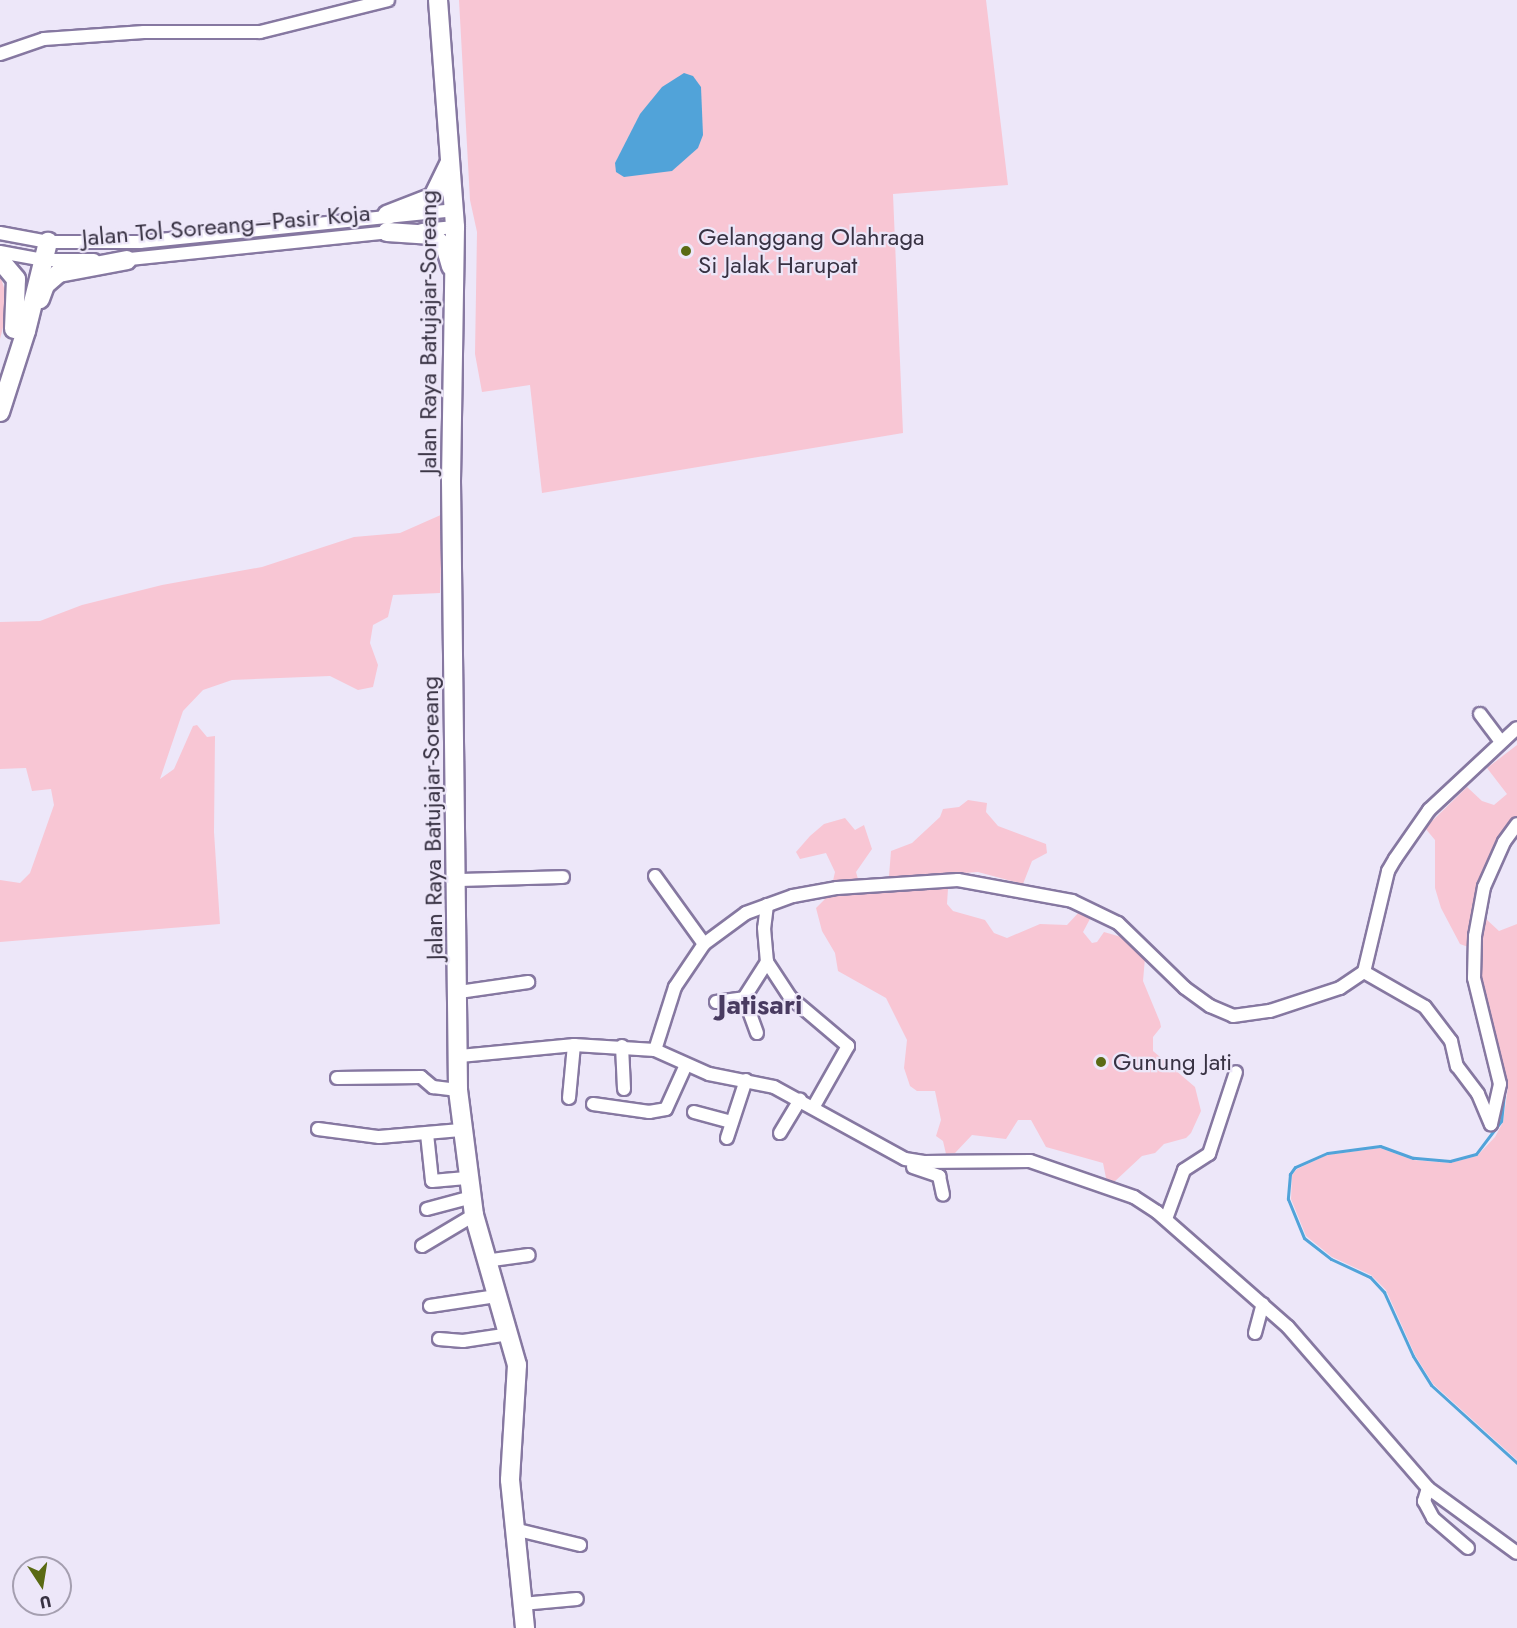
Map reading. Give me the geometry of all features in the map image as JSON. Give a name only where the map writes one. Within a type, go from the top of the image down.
[{"type":"highway","name":"Jalan Raya Batujajar-Soreang","points":[[438,0],[455,219],[452,467],[457,880],[467,991],[458,1090],[461,1130],[473,1206],[486,1262],[510,1334],[517,1365],[510,1443],[514,1529],[525,1628]]},
{"type":"highway","points":[[387,223],[433,197],[451,160]]},
{"type":"highway","points":[[387,223],[439,239],[446,249],[454,277]]},
{"type":"highway","points":[[0,412],[40,250]]},
{"type":"highway","points":[[0,260],[16,279],[20,330]]},
{"type":"highway","points":[[0,373],[45,285],[59,273],[127,260]]},
{"type":"street","points":[[0,54],[44,39],[144,32],[260,32],[388,0]]},
{"type":"street","name":"Jalan Tol Soreang–Pasir Koja","points":[[0,252],[455,219]]},
{"type":"street","name":"Jalan Tol Soreang–Pasir Koja","points":[[0,233],[40,250],[127,260],[387,223],[455,219]]},
{"type":"street","points":[[1480,714],[1500,741]]},
{"type":"street","points":[[655,1050],[675,987],[704,944],[746,913],[767,905],[837,888],[947,880],[1053,897],[1089,908],[1118,923],[1194,995],[1210,1006],[1240,1017],[1340,988],[1364,972],[1395,859],[1429,810],[1500,741],[1517,728]]},
{"type":"street","points":[[1364,972],[1425,1007],[1451,1041],[1457,1066],[1478,1094],[1491,1124],[1500,1084],[1474,978],[1475,936],[1484,887],[1504,842],[1517,824]]},
{"type":"street","points":[[655,876],[704,944]]},
{"type":"street","points":[[457,880],[563,877]]},
{"type":"street","points":[[767,905],[764,928],[767,962],[798,1005],[848,1046],[814,1106]]},
{"type":"street","points":[[716,1002],[744,998],[767,962]]},
{"type":"street","points":[[467,991],[528,982]]},
{"type":"street","points":[[744,998],[757,1033]]},
{"type":"street","points":[[569,1098],[574,1045]]},
{"type":"street","points":[[460,1056],[574,1045],[622,1046],[655,1050],[709,1074],[746,1080],[814,1106],[905,1164],[934,1172],[940,1179],[943,1196]]},
{"type":"street","points":[[622,1046],[624,1089]]},
{"type":"street","points":[[593,1104],[649,1112],[666,1109],[686,1065]]},
{"type":"street","points":[[1166,1219],[1184,1170],[1209,1154],[1236,1072]]},
{"type":"street","points":[[337,1078],[421,1077],[433,1087],[458,1090]]},
{"type":"street","points":[[727,1138],[746,1080]]},
{"type":"street","points":[[780,1133],[800,1100]]},
{"type":"street","points":[[694,1112],[732,1122]]},
{"type":"street","points":[[318,1129],[379,1137],[461,1130]]},
{"type":"street","points":[[427,1134],[432,1181],[469,1178]]},
{"type":"street","points":[[892,1154],[924,1162],[1030,1161],[1134,1197],[1166,1219],[1263,1304],[1345,1389],[1428,1488],[1517,1553]]},
{"type":"street","points":[[427,1209],[473,1206]]},
{"type":"street","points":[[422,1246],[473,1206]]},
{"type":"street","points":[[486,1262],[529,1255]]},
{"type":"street","points":[[430,1305],[496,1296]]},
{"type":"street","points":[[1255,1333],[1263,1304]]},
{"type":"street","points":[[439,1338],[464,1341],[510,1334]]},
{"type":"street","points":[[1428,1488],[1424,1501],[1433,1518],[1468,1548]]},
{"type":"street","points":[[514,1529],[580,1545]]},
{"type":"street","points":[[522,1604],[577,1599]]},
{"type":"shaded area","name":"Gelanggang Olahraga Si Jalak Harupat","points":[[459,0],[986,0],[1008,185],[893,194],[903,433],[542,493],[530,385],[482,392],[475,354],[477,232],[470,200]]},
{"type":"shaded area","points":[[0,275],[9,304],[0,339]]},
{"type":"shaded area","points":[[443,514],[440,593],[393,595],[388,617],[373,625],[370,643],[378,665],[373,687],[358,690],[330,676],[232,680],[203,690],[183,711],[160,779],[174,769],[193,726],[197,725],[207,737],[215,736],[214,832],[220,924],[0,942],[0,880],[20,883],[30,873],[54,805],[51,789],[32,791],[26,768],[0,769],[0,622],[40,621],[82,605],[162,585],[262,567],[354,537],[400,533]]},
{"type":"shaded area","points":[[1517,745],[1517,821],[1502,841],[1471,948],[1460,944],[1441,908],[1435,888],[1435,840],[1425,828],[1467,787],[1482,801],[1494,805],[1507,794],[1487,768]]},
{"type":"shaded area","points":[[968,800],[987,803],[986,812],[998,826],[1046,844],[1047,853],[1032,861],[1023,884],[978,872],[949,874],[947,904],[953,911],[985,920],[994,933],[1007,938],[1040,924],[1067,925],[1080,911],[1091,917],[1083,932],[1092,943],[1097,942],[1104,932],[1128,939],[1145,958],[1143,981],[1160,1022],[1161,1027],[1153,1037],[1153,1051],[1195,1087],[1201,1111],[1191,1133],[1186,1138],[1164,1144],[1155,1153],[1142,1156],[1113,1183],[1106,1178],[1103,1163],[1046,1147],[1031,1120],[1018,1120],[1006,1139],[972,1135],[955,1153],[946,1154],[943,1141],[936,1136],[941,1120],[935,1091],[917,1091],[910,1086],[904,1068],[907,1040],[886,998],[838,971],[835,953],[822,931],[816,908],[830,894],[835,872],[826,853],[800,859],[796,852],[810,836],[824,824],[845,818],[855,830],[864,825],[872,849],[856,872],[860,886],[888,888],[891,851],[912,843],[940,817],[943,809],[959,807]]},
{"type":"shaded area","points":[[1486,919],[1499,931],[1517,924],[1517,1460],[1433,1384],[1415,1355],[1386,1290],[1371,1275],[1332,1257],[1306,1236],[1291,1199],[1292,1175],[1297,1169],[1327,1155],[1380,1148],[1413,1160],[1450,1163],[1477,1156],[1495,1137],[1503,1122],[1508,1087],[1480,978],[1481,936]]},
{"type":"water","points":[[684,73],[693,76],[701,87],[703,135],[698,148],[672,171],[624,177],[616,172],[615,163],[640,114],[662,87]]},
{"type":"waterway","points":[[1505,1084],[1501,1121],[1476,1154],[1450,1161],[1413,1158],[1380,1146],[1327,1153],[1295,1167],[1290,1174],[1288,1199],[1304,1238],[1331,1259],[1370,1277],[1384,1292],[1413,1356],[1431,1385],[1517,1463]]},
{"type":"place","name":"Gelanggang Olahraga Si Jalak Harupat","points":[[686,251]]},
{"type":"place","name":"Gunung Jati","points":[[1101,1062]]},
{"type":"district","name":"Jatisari","points":[[760,1005]]}]
